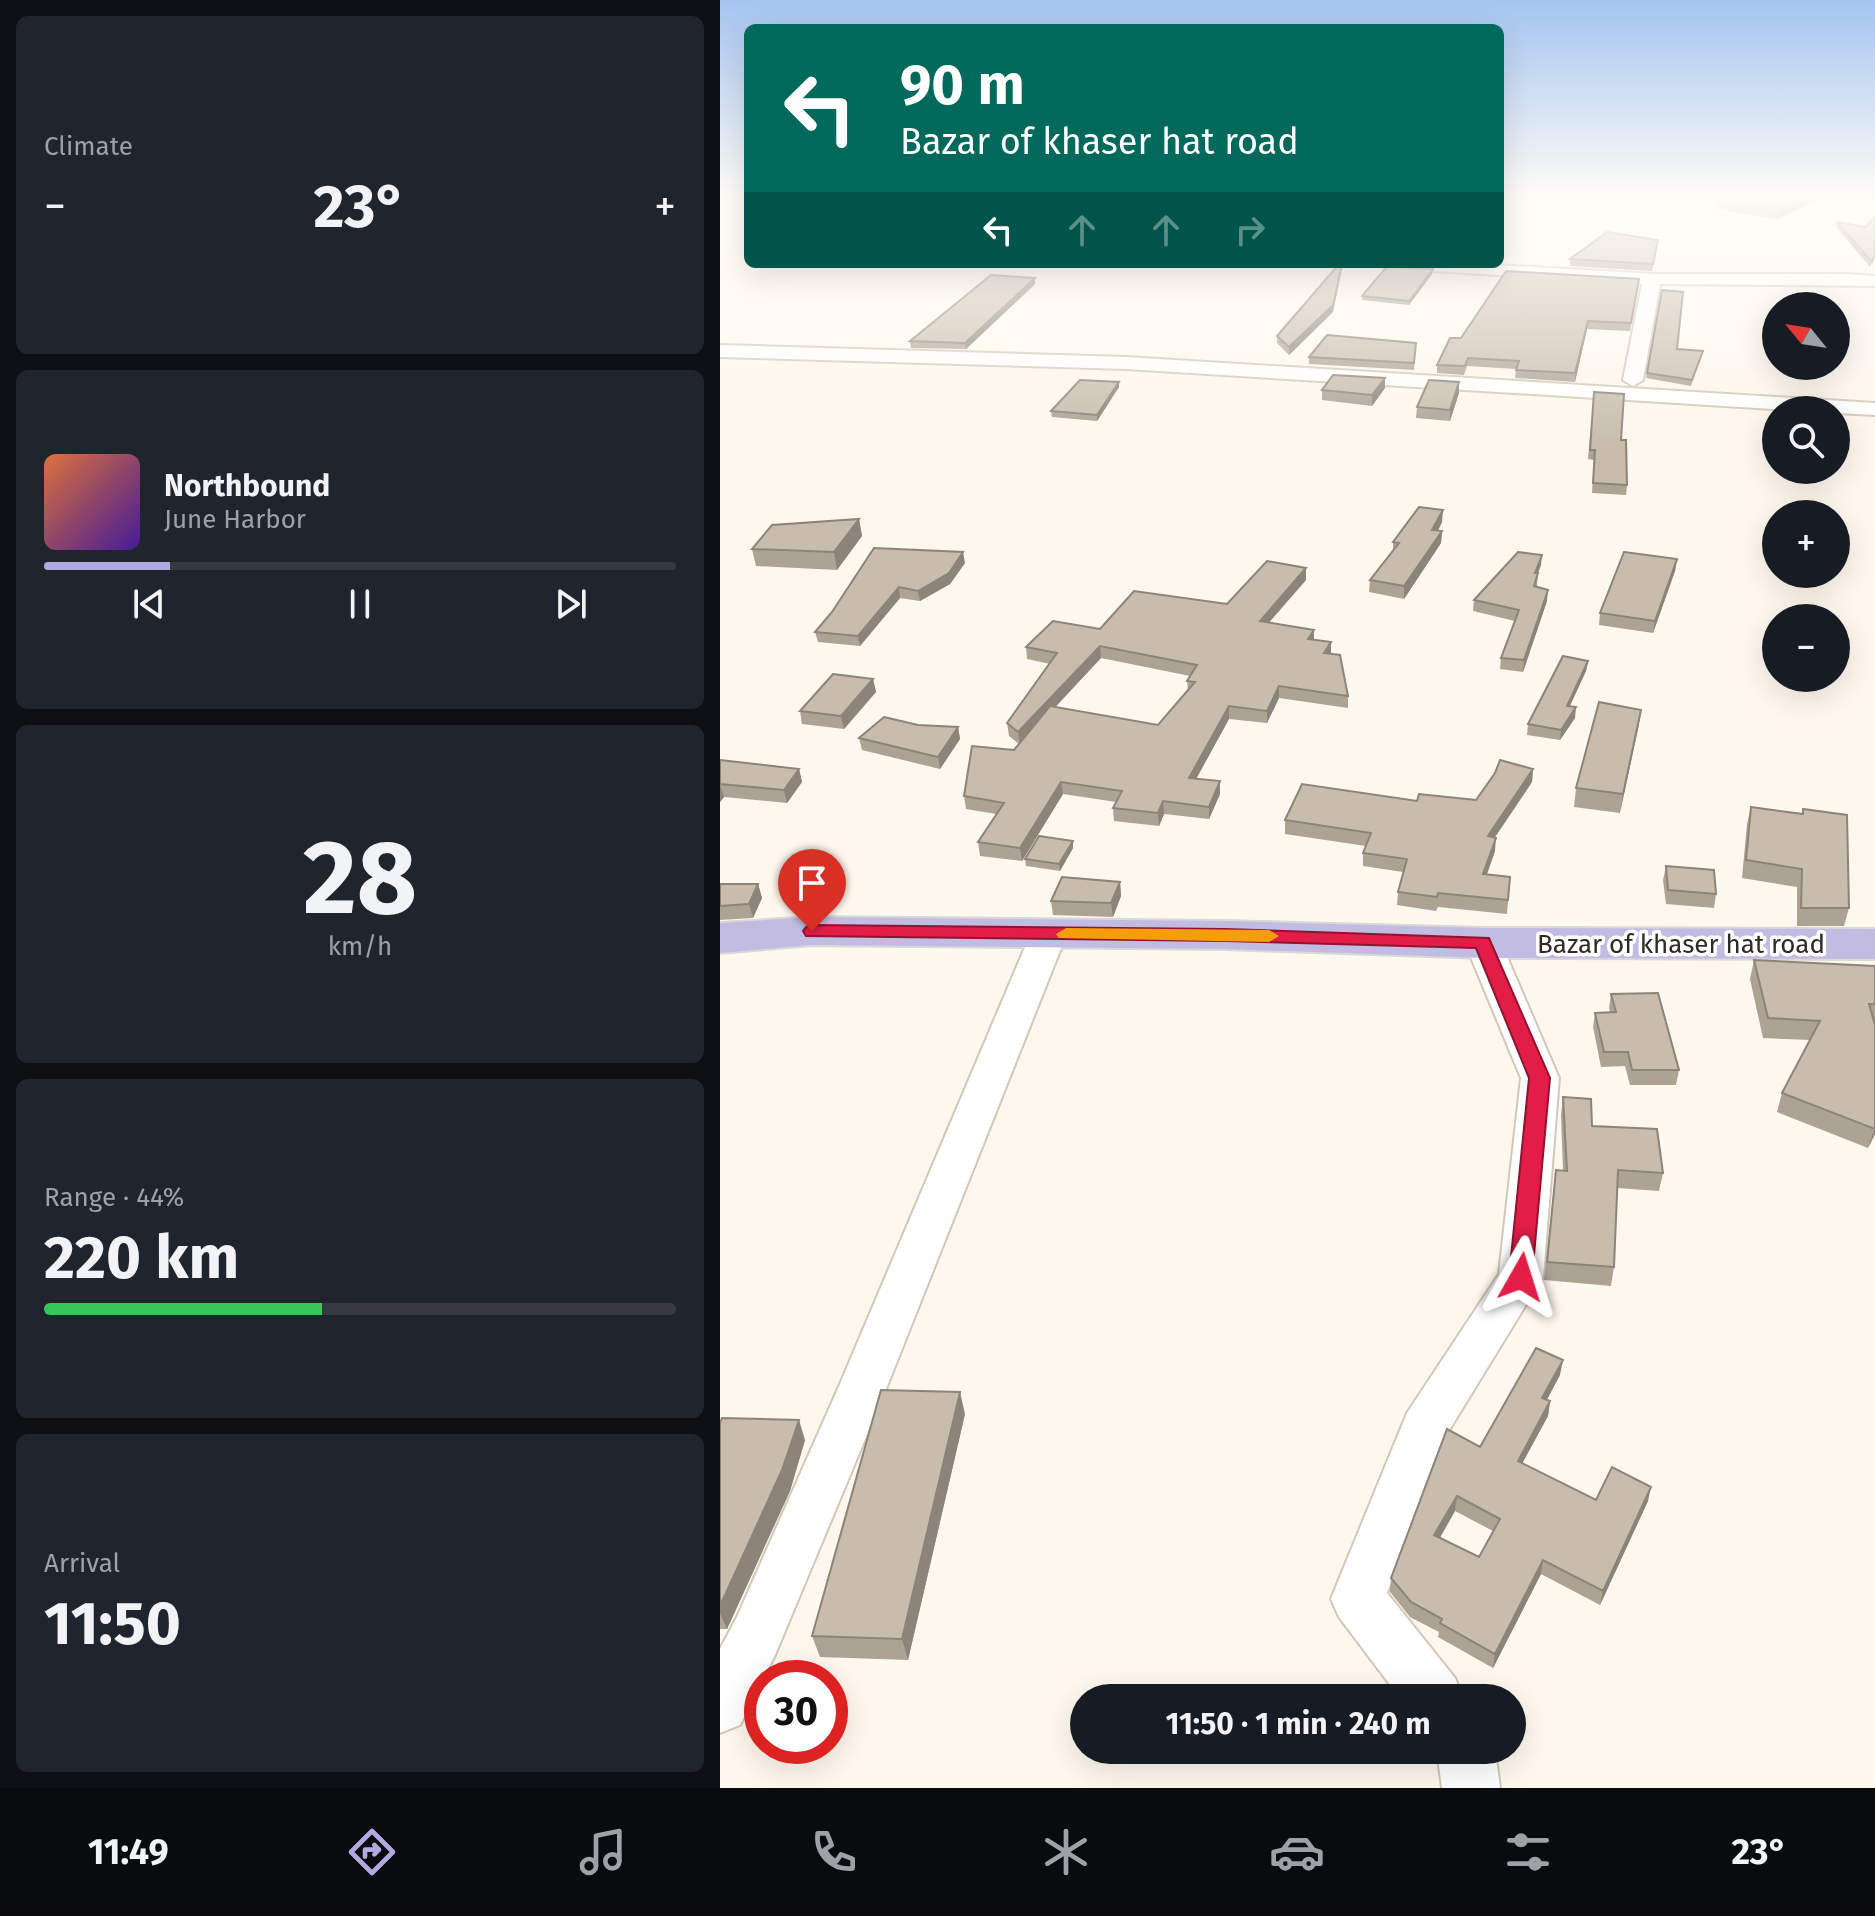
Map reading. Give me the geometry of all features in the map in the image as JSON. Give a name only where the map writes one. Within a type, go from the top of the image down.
[{"type":"main road","name":"Bazar of khaser hat road","points":[[720,938],[812,931],[1483,943],[1875,944]]},
{"type":"street","points":[[1643,278],[1775,278]]},
{"type":"street","points":[[1845,278],[1875,281]]},
{"type":"street","points":[[1633,380],[1652,279]]},
{"type":"street","points":[[720,351],[1126,363],[1875,409]]},
{"type":"street","points":[[720,1705],[756,1636],[864,1384],[1049,933]]},
{"type":"street","points":[[1424,1684],[1358,1599],[1424,1428],[1521,1277],[1540,1078],[1483,943]]},
{"type":"street","points":[[1468,1764],[1471,1788]]},
{"type":"building","points":[[987,278],[1035,278],[965,343],[910,341]]},
{"type":"building","points":[[1327,278],[1339,278],[1333,305],[1289,347],[1277,336]]},
{"type":"building","points":[[1377,278],[1426,278],[1409,301],[1362,296]]},
{"type":"building","points":[[1501,278],[1639,279],[1631,323],[1588,321],[1575,373],[1516,370],[1519,361],[1468,358],[1465,366],[1437,365],[1450,338],[1461,338]]},
{"type":"building","points":[[1662,290],[1683,292],[1677,349],[1703,351],[1692,380],[1647,373]]},
{"type":"building","points":[[1327,335],[1416,343],[1414,363],[1309,357]]},
{"type":"building","points":[[1333,375],[1385,378],[1372,395],[1322,390]]},
{"type":"building","points":[[1080,380],[1119,382],[1097,415],[1051,411]]},
{"type":"building","points":[[1429,380],[1459,382],[1450,410],[1417,407]]},
{"type":"building","points":[[1594,392],[1624,394],[1621,440],[1626,440],[1627,485],[1593,483],[1595,450],[1590,450]]},
{"type":"building","points":[[1419,507],[1443,510],[1432,530],[1442,531],[1404,586],[1370,580],[1399,543],[1393,542]]},
{"type":"building","points":[[859,519],[834,552],[752,549],[772,525]]},
{"type":"building","points":[[874,548],[963,552],[949,573],[918,591],[899,587],[858,636],[815,632],[832,612]]},
{"type":"building","points":[[1518,552],[1542,555],[1534,586],[1548,590],[1524,660],[1501,658],[1519,610],[1474,600]]},
{"type":"building","points":[[1624,552],[1677,559],[1655,621],[1600,613]]},
{"type":"building","points":[[1267,561],[1306,568],[1260,621],[1314,630],[1308,639],[1331,642],[1324,653],[1340,655],[1348,696],[1279,686],[1267,711],[1229,706],[1189,778],[1220,781],[1209,807],[1163,801],[1158,813],[1113,808],[1122,791],[1061,782],[1020,848],[978,842],[1004,803],[964,796],[972,746],[1014,750],[1050,706],[1158,725],[1195,682],[1187,681],[1197,665],[1100,646],[1018,732],[1007,723],[1057,653],[1026,647],[1053,621],[1100,629],[1134,591],[1227,604]]},
{"type":"building","points":[[1563,656],[1588,661],[1567,706],[1576,707],[1561,730],[1528,724]]},
{"type":"building","points":[[833,674],[873,679],[841,716],[800,711]]},
{"type":"building","points":[[1599,702],[1641,710],[1623,794],[1576,788]]},
{"type":"building","points":[[884,717],[918,725],[958,727],[938,757],[859,738]]},
{"type":"building","points":[[720,760],[799,769],[784,790],[720,784]]},
{"type":"building","points":[[1500,760],[1533,769],[1488,836],[1496,838],[1483,874],[1510,877],[1508,900],[1398,892],[1407,859],[1363,853],[1371,833],[1285,820],[1302,784],[1417,801],[1419,794],[1476,800],[1495,773]]},
{"type":"building","points":[[1751,807],[1803,814],[1803,809],[1847,815],[1849,908],[1801,908],[1802,869],[1746,860]]},
{"type":"building","points":[[1039,836],[1073,841],[1059,864],[1025,859]]},
{"type":"building","points":[[1666,866],[1714,870],[1716,894],[1668,890]]},
{"type":"building","points":[[1062,877],[1120,882],[1111,903],[1051,901]]},
{"type":"building","points":[[720,884],[758,884],[749,904],[720,906]]},
{"type":"building","points":[[1754,960],[1875,966],[1875,1004],[1869,1004],[1875,1025],[1875,1129],[1782,1093],[1820,1021],[1768,1018]]},
{"type":"building","points":[[1658,993],[1679,1070],[1632,1070],[1628,1052],[1604,1052],[1595,1013],[1616,1012],[1611,994]]},
{"type":"building","points":[[1563,1097],[1591,1099],[1592,1126],[1657,1129],[1663,1173],[1618,1170],[1614,1267],[1547,1262],[1556,1170],[1567,1171]]},
{"type":"building","points":[[1536,1348],[1563,1360],[1542,1398],[1550,1401],[1518,1461],[1596,1500],[1612,1467],[1651,1487],[1603,1591],[1543,1560],[1495,1654],[1440,1623],[1442,1619],[1411,1602],[1391,1578],[1447,1429],[1480,1447]],"holes":[[[1457,1496],[1500,1519],[1479,1557],[1434,1535]]]},
{"type":"building","points":[[881,1390],[960,1392],[902,1639],[812,1636]]},
{"type":"building","points":[[722,1418],[799,1420],[782,1470],[720,1606],[720,1423]]},
{"type":"slow traffic","points":[[1066,934],[1269,936]]},
{"type":"route","points":[[812,931],[1225,935],[1483,943],[1540,1078],[1521,1277]]}]
